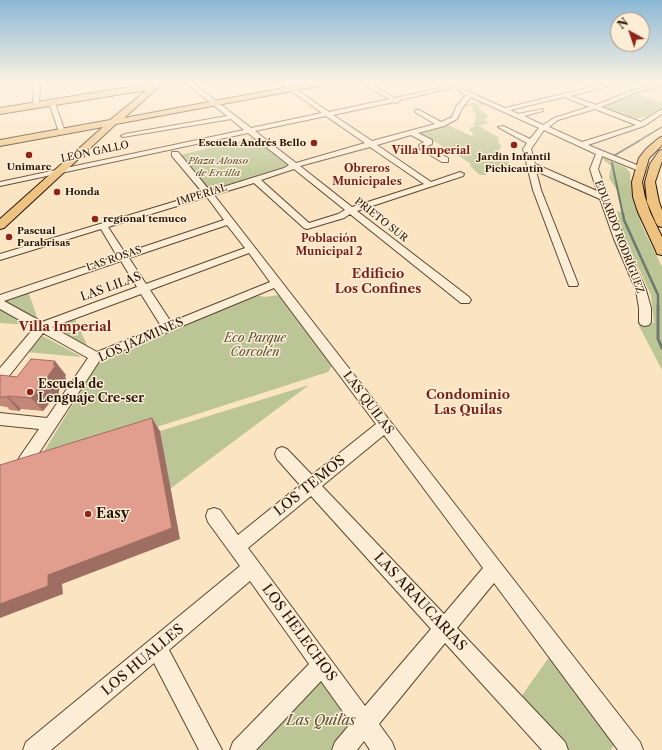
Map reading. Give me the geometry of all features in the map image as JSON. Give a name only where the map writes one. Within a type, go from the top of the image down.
[{"type":"main road","points":[[0,213],[111,118]]},
{"type":"main road","points":[[0,225],[118,118]]},
{"type":"main road","points":[[0,144],[139,118]]},
{"type":"main road","points":[[662,140],[649,151],[642,161],[637,182],[641,204],[662,251]]},
{"type":"main road","points":[[650,182],[656,164],[662,153]]},
{"type":"main road","points":[[64,167],[80,167]]},
{"type":"main road","points":[[640,168],[648,176],[653,202],[662,224]]},
{"type":"street","points":[[57,118],[62,132]]},
{"type":"street","points":[[125,136],[225,118]]},
{"type":"street","name":"PRIETO SUR","points":[[232,118],[465,300]]},
{"type":"street","name":"LEÓN GALLO","points":[[80,167],[308,118]]},
{"type":"street","points":[[333,118],[430,185]]},
{"type":"street","points":[[430,118],[442,125]]},
{"type":"street","name":"IMPERIAL","points":[[0,258],[287,170],[294,166],[442,125],[455,118]]},
{"type":"street","points":[[523,118],[581,145],[640,168]]},
{"type":"street","points":[[557,118],[543,127],[527,149],[537,190],[573,284]]},
{"type":"street","points":[[624,118],[642,125]]},
{"type":"street","points":[[581,145],[642,125],[653,118]]},
{"type":"street","points":[[501,127],[531,142]]},
{"type":"street","points":[[413,133],[429,142],[423,145],[423,147],[445,160]]},
{"type":"street","name":"EDUARDO RODRÍGUEZ","points":[[600,153],[594,169],[619,239],[641,290],[645,308],[645,322]]},
{"type":"street","name":"LAS QUILAS","points":[[175,154],[208,193],[385,425],[626,747]]},
{"type":"street","points":[[530,165],[605,198]]},
{"type":"street","name":"LEÓN GALLO","points":[[0,184],[46,174],[64,167]]},
{"type":"street","points":[[255,179],[307,226],[347,214],[351,210],[460,174]]},
{"type":"street","name":"LAS ROSAS","points":[[0,299],[229,221]]},
{"type":"street","points":[[103,226],[168,327]]},
{"type":"street","name":"LAS LILAS","points":[[41,327],[251,249]]},
{"type":"street","name":"LOS JAZMINES","points":[[26,460],[96,357],[276,283]]},
{"type":"street","points":[[0,304],[96,357]]},
{"type":"street","points":[[0,377],[41,327]]},
{"type":"street","points":[[0,419],[50,424]]},
{"type":"street","name":"LOS TEMOS","points":[[236,547],[385,425]]},
{"type":"street","name":"LAS ARAUCARIAS","points":[[282,454],[557,750]]},
{"type":"street","name":"LOS HELECHOS","points":[[214,516],[384,750]]},
{"type":"street","name":"LOS HUALLES","points":[[34,750],[252,568]]},
{"type":"street","points":[[343,750],[494,569]]},
{"type":"street","points":[[157,648],[211,750]]},
{"type":"street","points":[[240,750],[322,665]]},
{"type":"green space","points":[[476,118],[486,118],[484,119],[489,123],[479,126],[500,138],[497,139],[501,146],[497,156],[508,159],[509,165],[506,172],[492,170],[487,172],[486,175],[480,175],[470,166],[471,164],[459,156],[459,153],[456,152],[453,147],[445,148],[435,142],[429,141],[420,134],[426,130],[448,125],[471,136],[474,133],[470,131],[470,127],[476,127],[473,124]]},
{"type":"green space","name":"Plaza Alonso de Ercilla","points":[[253,138],[289,166],[209,190],[180,155]]},
{"type":"green space","points":[[604,158],[625,167],[630,172],[632,198],[643,228],[662,267],[662,370],[637,322],[654,323],[651,295],[622,231],[617,211],[621,212],[619,193],[609,178],[611,166],[602,159]]},
{"type":"green space","points":[[28,291],[38,320],[2,300]]},
{"type":"green space","name":"Eco Parque Corcolén","points":[[255,295],[265,297],[279,295],[332,366],[328,372],[35,466],[100,362],[112,355]]},
{"type":"green space","points":[[0,309],[31,325],[0,323]]},
{"type":"green space","points":[[74,317],[89,349],[48,327]]},
{"type":"green space","points":[[39,334],[82,357],[25,352]]},
{"type":"green space","points":[[309,385],[170,489],[160,431]]},
{"type":"green space","points":[[552,653],[617,739],[611,750],[564,750],[518,701]]},
{"type":"green space","name":"Las Quilas","points":[[325,676],[359,724],[337,750],[254,750]]},
{"type":"building","points":[[31,359],[55,361],[53,365],[56,365],[48,376],[48,381],[39,387],[31,398],[8,396],[0,397],[0,375],[17,377]]},
{"type":"building","name":"Easy","points":[[152,418],[172,528],[48,575],[48,586],[0,604],[0,465]]},
{"type":"waterway","points":[[637,142],[662,127]]},
{"type":"waterway","points":[[615,155],[639,141]]},
{"type":"waterway","points":[[612,163],[623,215]]},
{"type":"waterway","points":[[623,214],[624,220],[658,295],[658,339],[662,348]]},
{"type":"place","name":"Escuela Andrés Bello","points":[[314,143]]},
{"type":"place","name":"Jardin Infantil Pichicautin","points":[[514,145]]},
{"type":"place","name":"Unimarc","points":[[29,155]]},
{"type":"place","name":"Honda","points":[[57,192]]},
{"type":"place","name":"regional temuco","points":[[95,219]]},
{"type":"place","name":"Pascual Parabrisas","points":[[9,237]]},
{"type":"place","name":"Escuela de Lenguaje Cre-ser","points":[[30,392]]},
{"type":"place","name":"Easy","points":[[88,514]]},
{"type":"district","name":"Villa Imperial","points":[[431,151]]},
{"type":"district","name":"Obreros Municipales","points":[[367,175]]},
{"type":"district","name":"Población Municipal 2","points":[[329,245]]},
{"type":"district","name":"Edificio Los Confines","points":[[378,282]]},
{"type":"district","name":"Villa Imperial","points":[[65,327]]},
{"type":"district","name":"Condominio Las Quilas","points":[[468,402]]}]
